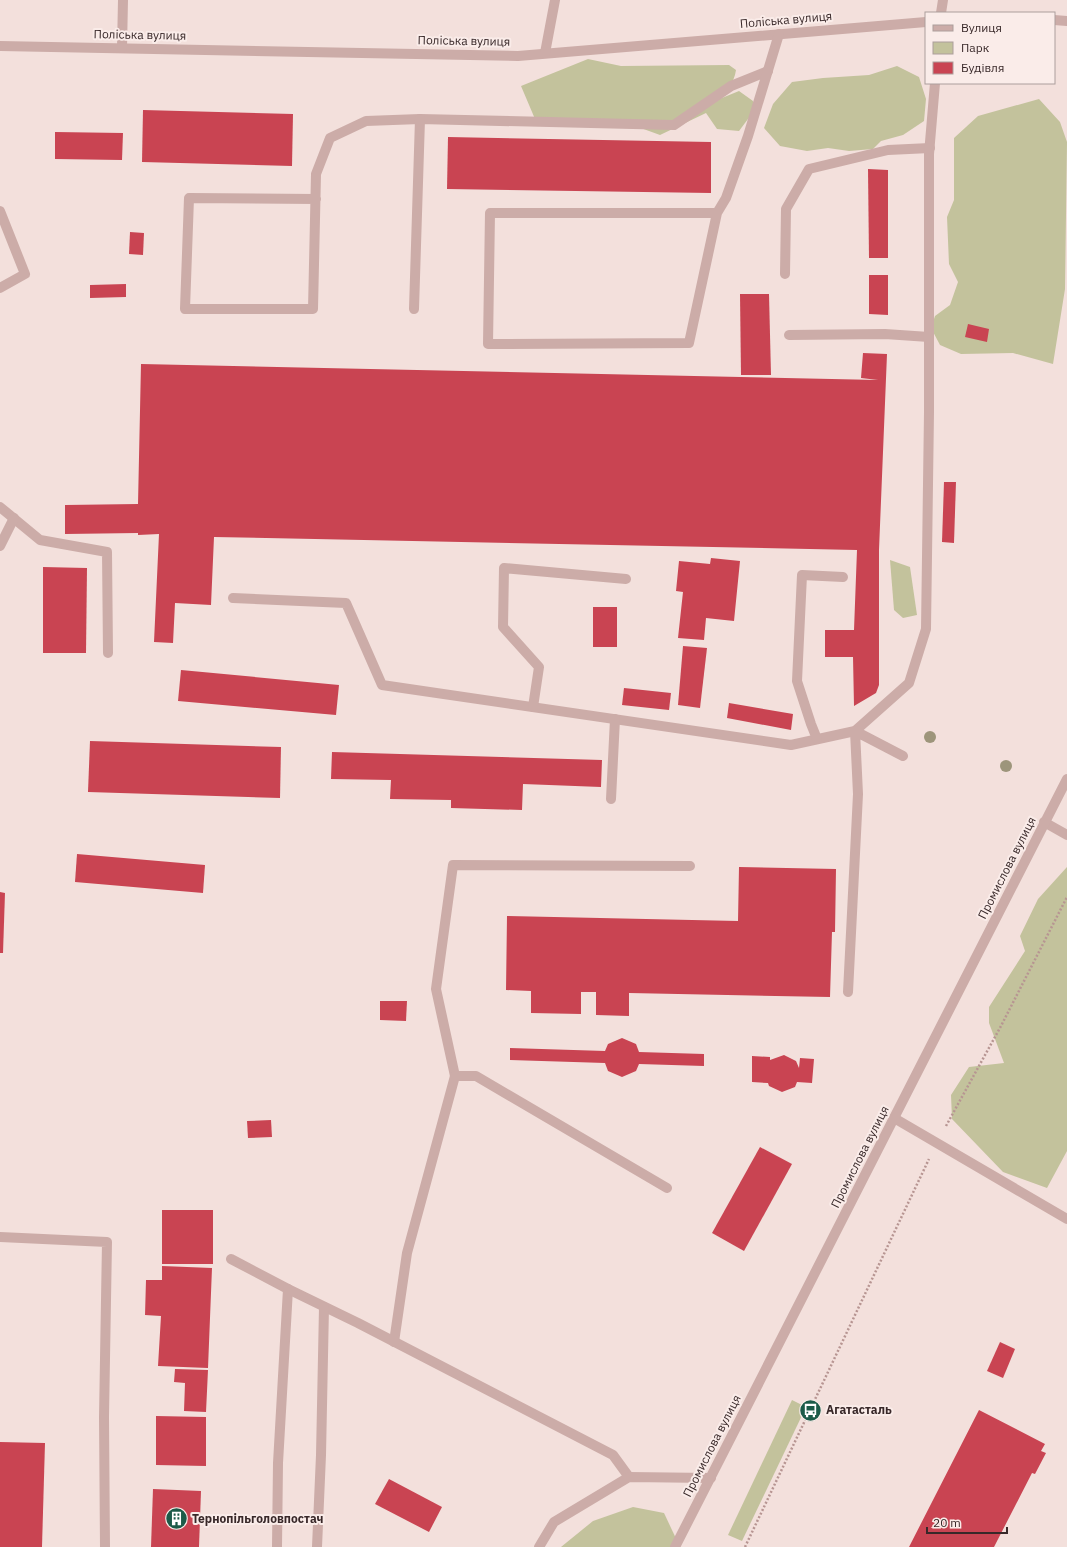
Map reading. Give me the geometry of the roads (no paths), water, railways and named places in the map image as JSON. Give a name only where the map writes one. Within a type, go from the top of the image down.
[{"type":"street","points":[[122,48],[123,0]]},
{"type":"street","points":[[545,53],[555,0]]},
{"type":"street","points":[[941,12],[943,0]]},
{"type":"street","points":[[1055,20],[1067,21]]},
{"type":"street","name":"Поліська вулиця","points":[[0,46],[510,55],[925,22]]},
{"type":"street","points":[[717,213],[490,213],[488,344],[689,343],[717,213],[726,198],[748,136],[779,34]]},
{"type":"street","points":[[316,199],[189,198],[185,309],[313,309],[316,199],[316,174],[330,138],[366,121],[420,119],[674,125],[731,86],[768,71]]},
{"type":"street","points":[[233,598],[346,603],[382,685],[790,745],[855,731],[909,683],[926,629],[930,148],[935,84]]},
{"type":"street","points":[[414,309],[420,119]]},
{"type":"street","points":[[785,274],[786,209],[809,169],[888,150],[930,148]]},
{"type":"street","points":[[0,211],[25,274],[0,288]]},
{"type":"street","points":[[789,335],[885,334],[929,337]]},
{"type":"street","points":[[0,507],[40,540],[107,552],[108,653]]},
{"type":"street","points":[[0,546],[14,518]]},
{"type":"street","points":[[533,707],[539,667],[503,627],[504,568],[626,579]]},
{"type":"street","points":[[817,739],[797,681],[802,575],[843,577]]},
{"type":"street","points":[[611,800],[615,719]]},
{"type":"street","points":[[855,731],[903,756]]},
{"type":"street","points":[[848,992],[858,794],[855,731]]},
{"type":"street","name":"Промислова вулиця","points":[[675,1547],[1067,779]]},
{"type":"street","points":[[1044,822],[1067,834]]},
{"type":"street","points":[[394,1342],[407,1252],[455,1076],[436,989],[453,865],[690,866]]},
{"type":"street","points":[[455,1076],[476,1076],[667,1188]]},
{"type":"street","points":[[894,1118],[1067,1218]]},
{"type":"street","points":[[0,1237],[107,1242],[104,1417],[105,1547]]},
{"type":"street","points":[[231,1259],[613,1455],[629,1477]]},
{"type":"street","points":[[277,1547],[278,1463],[288,1289]]},
{"type":"street","points":[[317,1547],[324,1307]]},
{"type":"street","points":[[539,1547],[554,1522],[629,1477],[711,1478]]},
{"type":"place","name":"Агатасталь","points":[[810,1410]]},
{"type":"place","name":"Тернопільголовпостач","points":[[176,1519]]}]
